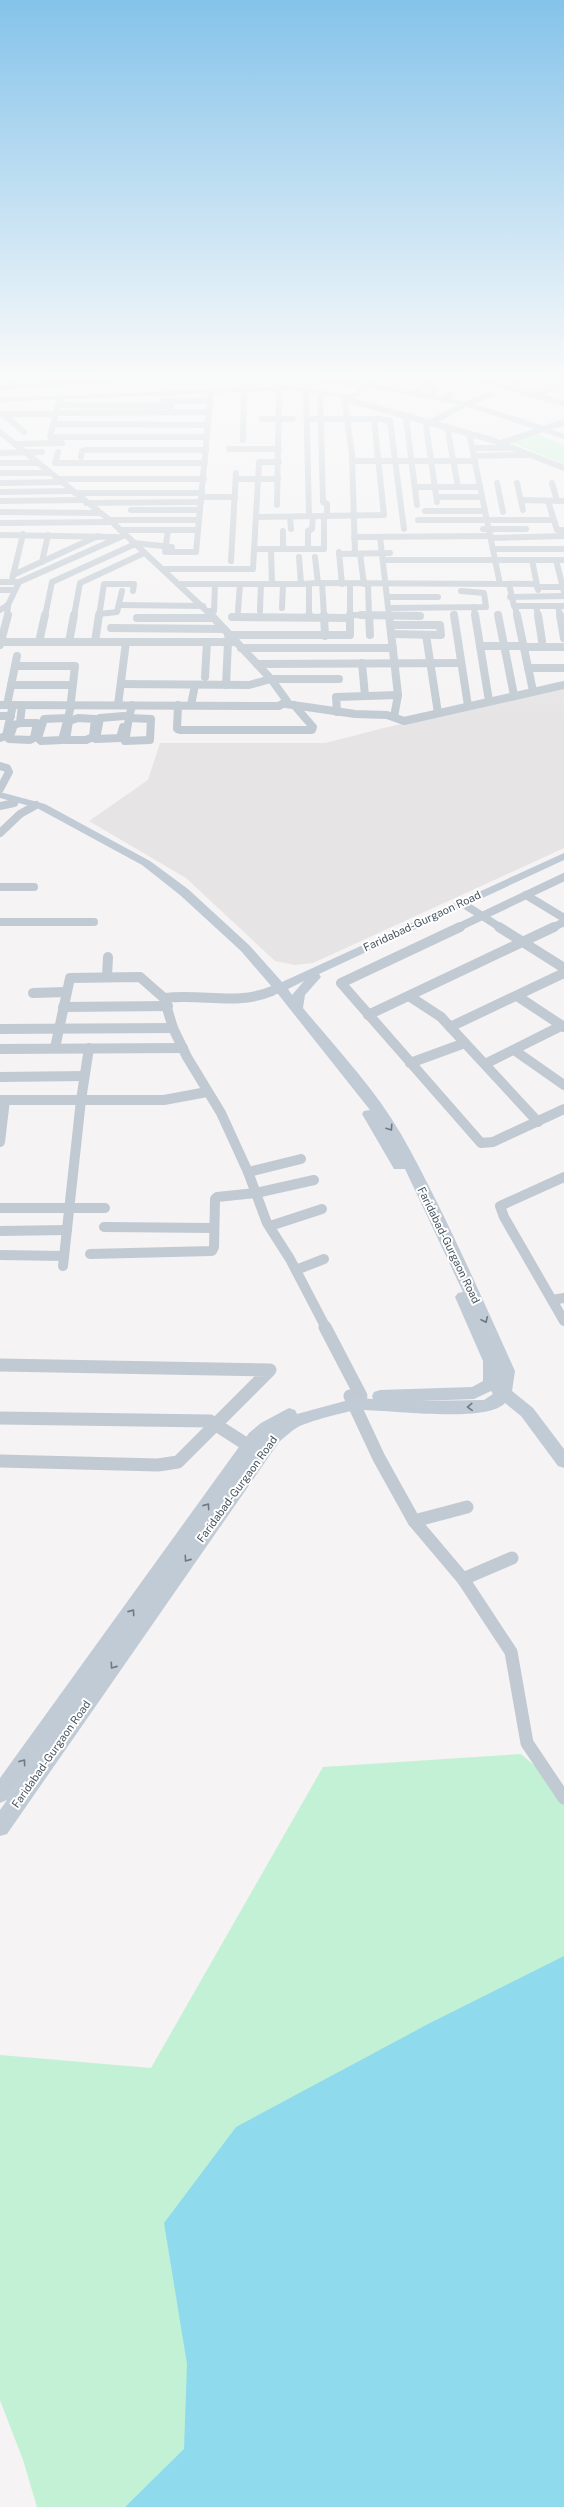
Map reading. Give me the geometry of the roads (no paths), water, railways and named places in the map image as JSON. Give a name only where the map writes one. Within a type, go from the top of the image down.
[{"type":"main road","points":[[0,795],[32,806],[146,863],[184,892],[245,948],[264,968],[278,991]]},
{"type":"main road","points":[[0,800],[32,806],[149,872],[183,900],[237,950],[278,991]]},
{"type":"main road","name":"Faridabad-Gurgaon Road","points":[[278,991],[564,856]]},
{"type":"main road","name":"Faridabad-Gurgaon Road","points":[[464,904],[564,860]]},
{"type":"main road","points":[[264,968],[277,974],[311,976]]},
{"type":"main road","points":[[297,1007],[299,994],[311,976]]},
{"type":"main road","name":"Faridabad-Gurgaon Road","points":[[278,991],[297,1007],[365,1093],[394,1134],[441,1226],[492,1334],[507,1371],[507,1381],[498,1388]]},
{"type":"main road","name":"Faridabad-Gurgaon Road","points":[[0,1794],[249,1446],[267,1427],[292,1413],[311,1405],[356,1399],[443,1408],[484,1406],[496,1402],[498,1388],[486,1350],[438,1242],[394,1157],[364,1105],[278,991]]},
{"type":"main road","points":[[498,1388],[527,1412],[564,1461]]},
{"type":"main road","name":"Faridabad-Gurgaon Road","points":[[0,1827],[273,1437],[294,1420],[356,1399]]},
{"type":"street","points":[[39,642],[52,582],[134,544],[196,550],[202,491]]},
{"type":"street","points":[[231,561],[235,491]]},
{"type":"street","points":[[162,569],[251,569],[255,560],[258,491]]},
{"type":"street","points":[[277,505],[278,491]]},
{"type":"street","points":[[308,549],[308,531],[312,528],[310,491]]},
{"type":"street","points":[[255,549],[324,549],[327,504],[323,502],[323,491]]},
{"type":"street","points":[[353,491],[354,536],[366,584],[370,635]]},
{"type":"street","points":[[257,517],[384,516],[382,491]]},
{"type":"street","points":[[399,491],[404,529]]},
{"type":"street","points":[[416,491],[417,505]]},
{"type":"street","points":[[436,491],[437,499],[482,497]]},
{"type":"street","points":[[481,491],[490,529],[500,584]]},
{"type":"street","points":[[499,491],[503,512]]},
{"type":"street","points":[[519,491],[523,510]]},
{"type":"street","points":[[554,491],[557,501]]},
{"type":"street","points":[[0,492],[74,492],[202,497]]},
{"type":"street","points":[[74,492],[110,521],[121,534],[205,609],[271,679],[285,696],[286,704]]},
{"type":"street","points":[[0,501],[85,501],[235,497]]},
{"type":"street","points":[[521,500],[564,501]]},
{"type":"street","points":[[548,500],[557,530],[564,530]]},
{"type":"street","points":[[0,512],[97,511],[113,509]]},
{"type":"street","points":[[131,510],[200,510]]},
{"type":"street","points":[[425,511],[485,511]]},
{"type":"street","points":[[290,517],[291,529]]},
{"type":"street","points":[[0,523],[199,520]]},
{"type":"street","points":[[418,520],[553,520]]},
{"type":"street","points":[[420,529],[526,529]]},
{"type":"street","points":[[0,535],[23,534],[100,536],[168,530],[198,530]]},
{"type":"street","points":[[166,546],[168,530]]},
{"type":"street","points":[[282,531],[283,549]]},
{"type":"street","points":[[12,578],[23,534]]},
{"type":"street","points":[[121,534],[19,582],[9,603],[9,610],[0,643],[207,642],[232,639],[248,635],[350,635],[350,584]]},
{"type":"street","points":[[42,562],[48,535]]},
{"type":"street","points":[[69,550],[72,535]]},
{"type":"street","points":[[0,582],[12,578],[42,562],[100,536]]},
{"type":"street","points":[[354,536],[564,536]]},
{"type":"street","points":[[380,537],[398,695],[394,717]]},
{"type":"street","points":[[271,549],[272,584]]},
{"type":"street","points":[[342,584],[339,553],[383,557],[494,554],[564,549]]},
{"type":"street","points":[[69,642],[80,583],[144,553]]},
{"type":"street","points":[[494,554],[532,560],[564,560]]},
{"type":"street","points":[[299,557],[301,584]]},
{"type":"street","points":[[315,557],[320,583],[325,636]]},
{"type":"street","points":[[532,560],[539,596],[542,641]]},
{"type":"street","points":[[178,584],[320,583],[386,586],[509,584],[564,589],[556,560]]},
{"type":"street","points":[[154,562],[213,562]]},
{"type":"street","points":[[104,572],[136,595]]},
{"type":"street","points":[[0,576],[12,578],[19,582]]},
{"type":"street","points":[[95,642],[104,584],[136,595]]},
{"type":"street","points":[[103,591],[122,591],[214,611],[215,584]]},
{"type":"street","points":[[238,611],[240,584]]},
{"type":"street","points":[[260,611],[261,584]]},
{"type":"street","points":[[282,608],[283,584]]},
{"type":"street","points":[[309,584],[309,617]]},
{"type":"street","points":[[509,584],[510,597],[515,606],[533,691]]},
{"type":"street","points":[[437,586],[439,607]]},
{"type":"street","points":[[0,590],[15,590]]},
{"type":"street","points":[[99,614],[115,613],[120,605],[122,591]]},
{"type":"street","points":[[389,608],[486,607],[484,593],[461,591]]},
{"type":"street","points":[[120,605],[136,595]]},
{"type":"street","points":[[510,597],[564,596]]},
{"type":"street","points":[[388,597],[438,597]]},
{"type":"street","points":[[0,600],[9,603]]},
{"type":"street","points":[[464,600],[486,601]]},
{"type":"street","points":[[0,610],[9,603]]},
{"type":"street","points":[[515,606],[561,606],[564,638]]},
{"type":"street","points":[[418,607],[421,625]]},
{"type":"street","points":[[474,607],[489,701]]},
{"type":"street","points":[[454,614],[460,663],[468,706]]},
{"type":"street","points":[[498,614],[514,695]]},
{"type":"street","points":[[248,635],[232,617],[324,618],[369,615],[420,616]]},
{"type":"street","points":[[268,617],[268,628]]},
{"type":"street","points":[[282,617],[283,629]]},
{"type":"street","points":[[296,628],[297,617]]},
{"type":"street","points":[[137,618],[213,618]]},
{"type":"street","points":[[390,625],[440,625],[441,635],[392,634]]},
{"type":"street","points":[[111,628],[338,648],[393,648]]},
{"type":"street","points":[[426,634],[438,713]]},
{"type":"street","points":[[336,636],[338,648]]},
{"type":"street","points":[[226,685],[232,639]]},
{"type":"street","points":[[126,642],[121,684],[127,717]]},
{"type":"street","points":[[205,677],[207,642]]},
{"type":"street","points":[[480,646],[564,647]]},
{"type":"street","points":[[0,738],[6,736],[11,716],[7,705],[17,656]]},
{"type":"street","points":[[254,661],[394,660],[430,663],[460,663]]},
{"type":"street","points":[[254,661],[362,663],[394,660]]},
{"type":"street","points":[[362,663],[365,696]]},
{"type":"street","points":[[15,666],[75,666],[67,718]]},
{"type":"street","points":[[528,668],[564,668]]},
{"type":"street","points":[[121,684],[249,685],[271,679],[339,679]]},
{"type":"street","points":[[11,685],[72,685]]},
{"type":"street","points":[[191,705],[195,685]]},
{"type":"street","points":[[7,705],[286,704],[336,712],[394,717],[404,721],[514,695],[564,685]]},
{"type":"street","points":[[336,712],[336,697],[398,695]]},
{"type":"street","points":[[20,723],[22,705]]},
{"type":"street","points":[[78,705],[78,718]]},
{"type":"street","points":[[178,705],[178,730],[312,730],[313,727],[294,705]]},
{"type":"street","points":[[0,716],[11,716]]},
{"type":"street","points":[[0,766],[6,768],[9,772],[0,789]]},
{"type":"street","points":[[0,806],[14,803]]},
{"type":"street","points":[[0,833],[32,806]]},
{"type":"street","points":[[564,877],[341,983],[481,1142],[493,1142],[564,1109]]},
{"type":"street","points":[[0,887],[34,887]]},
{"type":"street","points":[[526,894],[564,918]]},
{"type":"street","points":[[464,904],[564,968]]},
{"type":"street","points":[[0,922],[94,922]]},
{"type":"street","points":[[368,1015],[564,922]]},
{"type":"street","points":[[107,976],[108,957]]},
{"type":"street","points":[[450,1027],[564,973]]},
{"type":"street","points":[[55,1048],[70,978],[140,976],[166,1002],[173,1028],[207,1092],[221,1113],[248,1172],[270,1226],[296,1270],[356,1399],[379,1458],[414,1521],[463,1580],[511,1652],[527,1743],[564,1798]]},
{"type":"street","points":[[63,1007],[166,1002],[182,996],[249,999],[278,991]]},
{"type":"street","points":[[33,993],[66,992]]},
{"type":"street","points":[[409,996],[441,1017],[538,1122]]},
{"type":"street","points":[[517,996],[563,1027]]},
{"type":"street","points":[[485,1064],[563,1027]]},
{"type":"street","points":[[0,1029],[173,1028]]},
{"type":"street","points":[[410,1063],[465,1043]]},
{"type":"street","points":[[0,1255],[64,1261],[81,1100],[89,1048]]},
{"type":"street","points":[[0,1049],[183,1048]]},
{"type":"street","points":[[514,1050],[564,1086]]},
{"type":"street","points":[[0,1077],[84,1076]]},
{"type":"street","points":[[0,1142],[2,1100],[164,1100],[207,1092]]},
{"type":"street","points":[[248,1172],[301,1159]]},
{"type":"street","points":[[90,1254],[212,1251],[214,1247],[215,1199],[217,1197],[256,1194],[314,1180]]},
{"type":"street","points":[[562,1183],[500,1206],[504,1217],[564,1321]]},
{"type":"street","points":[[0,1208],[105,1208]]},
{"type":"street","points":[[270,1226],[322,1209]]},
{"type":"street","points":[[104,1227],[214,1228]]},
{"type":"street","points":[[0,1231],[67,1230]]},
{"type":"street","points":[[296,1270],[324,1259]]},
{"type":"street","points":[[552,1300],[564,1298]]},
{"type":"street","points":[[0,1365],[270,1370],[183,1458],[173,1464],[0,1461]]},
{"type":"street","points":[[0,1418],[185,1419],[210,1421],[249,1446]]},
{"type":"street","points":[[414,1521],[467,1507]]},
{"type":"street","points":[[463,1580],[512,1558]]},
{"type":"water","points":[[564,1956],[564,2507],[125,2507],[184,2449],[187,2364],[164,2223],[236,2127],[430,2023]]}]
